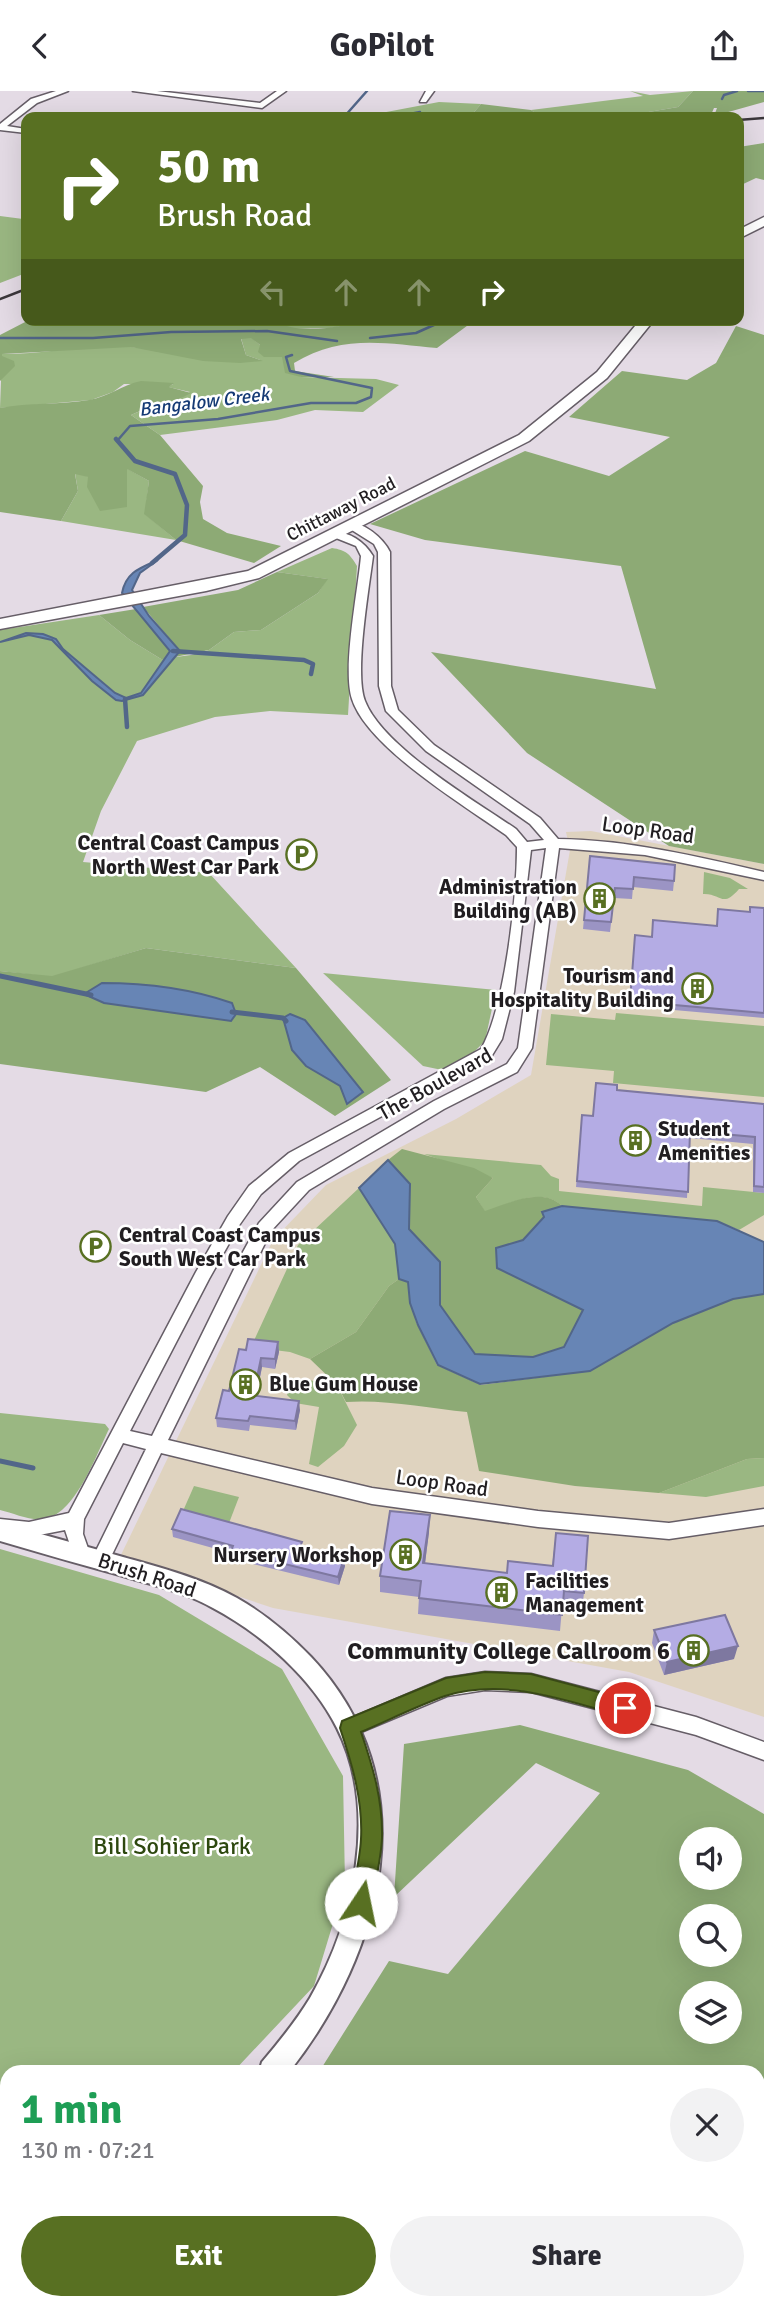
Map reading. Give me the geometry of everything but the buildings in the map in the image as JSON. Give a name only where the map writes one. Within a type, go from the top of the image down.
[{"type":"main road","points":[[744,232],[764,221]]},
{"type":"main road","name":"Chittaway Road","points":[[0,624],[89,609],[253,575],[524,438],[603,375],[642,326]]},
{"type":"street","points":[[0,128],[34,101],[64,91]]},
{"type":"street","points":[[136,91],[262,106],[282,91]]},
{"type":"street","points":[[423,100],[430,91]]},
{"type":"street","points":[[0,128],[21,130]]},
{"type":"street","points":[[351,525],[379,542],[384,552],[385,686],[392,711],[430,748],[536,821],[552,842]]},
{"type":"street","points":[[335,534],[360,544],[367,556],[357,674],[359,702],[380,732],[410,758],[512,832],[524,846]]},
{"type":"street","name":"Loop Road","points":[[524,846],[552,842],[696,859],[764,876]]},
{"type":"street","name":"The Boulevard","points":[[91,1557],[156,1444],[258,1238],[287,1201],[303,1186],[332,1168],[439,1105],[512,1068],[519,1061],[525,1048],[552,842]]},
{"type":"street","name":"The Boulevard","points":[[75,1519],[234,1220],[263,1182],[294,1157],[422,1086],[466,1066],[489,1049],[498,1033],[507,987],[524,846]]},
{"type":"street","name":"Loop Road","points":[[119,1434],[260,1471],[372,1496],[583,1524],[669,1531],[764,1517]]},
{"type":"street","points":[[0,1529],[21,1531],[50,1528],[75,1519],[74,1534],[91,1557]]},
{"type":"street","name":"Brush Road","points":[[0,1529],[180,1583],[229,1604],[283,1643],[320,1683],[349,1728],[365,1772],[371,1813],[372,1840],[361,1903],[324,1999],[300,2037],[278,2065]]},
{"type":"street","points":[[349,1728],[446,1687],[485,1681],[531,1683],[696,1726],[764,1751]]},
{"type":"shaded area","points":[[591,831],[764,864],[764,1717],[629,1672],[273,1608],[120,1557],[273,1240],[326,1185],[456,1119],[531,1075],[570,850],[566,832]]},
{"type":"green space","points":[[630,91],[650,95],[693,91],[678,107],[648,112],[531,110],[643,96]]},
{"type":"green space","points":[[693,91],[764,91],[764,102],[728,112],[716,112],[717,108],[714,108],[712,112],[648,112],[678,107]]},
{"type":"green space","points":[[439,102],[481,104],[474,112],[386,112]]},
{"type":"green space","points":[[481,104],[534,112],[474,112]]},
{"type":"green space","points":[[764,143],[764,180],[756,178],[744,184],[744,146]]},
{"type":"green space","points":[[0,216],[21,219],[21,275],[0,283]]},
{"type":"green space","points":[[21,324],[289,326],[310,329],[337,326],[467,326],[437,348],[381,343],[346,344],[311,354],[294,363],[295,371],[334,377],[301,377],[285,373],[282,357],[264,357],[258,352],[260,345],[251,338],[241,339],[246,355],[263,361],[203,361],[131,347],[2,354],[14,361],[15,366],[0,381],[0,335]]},
{"type":"green space","points":[[283,326],[343,326],[331,328],[289,329]]},
{"type":"green space","points":[[736,326],[764,335],[764,864],[669,846],[527,753],[431,652],[656,689],[621,566],[425,540],[370,524],[525,451],[609,476],[670,437],[569,417],[622,371],[687,380],[716,363]]},
{"type":"green space","points":[[241,338],[252,338],[282,356],[301,377],[376,379],[399,385],[363,412],[315,410],[277,420],[160,435],[131,415],[176,400],[190,392],[168,387],[173,384],[124,384],[113,392],[91,400],[0,408],[2,354],[116,346],[211,360],[260,360],[246,355]]},
{"type":"green space","points":[[141,381],[174,383],[169,387],[191,393],[131,415],[160,435],[203,486],[200,502],[203,519],[227,533],[281,546],[254,563],[176,540],[144,514],[149,481],[127,469],[127,507],[100,511],[87,487],[88,477],[75,474],[78,491],[61,521],[0,512],[0,408],[89,400]]},
{"type":"green space","points":[[126,468],[149,481],[145,514],[176,540],[61,521],[78,491],[75,473],[127,487]]},
{"type":"green space","points":[[332,548],[347,553],[357,566],[348,715],[270,711],[215,717],[137,741],[101,811],[83,862],[209,873],[296,968],[146,948],[52,977],[0,971],[0,630],[99,615],[130,640],[161,659],[191,655],[209,650],[234,632],[261,630],[318,593],[327,579],[277,572]]},
{"type":"green space","points":[[277,572],[328,579],[318,593],[261,630],[234,632],[209,650],[175,657],[180,651],[143,607],[238,590]]},
{"type":"green space","points":[[136,609],[170,651],[165,659],[130,640],[99,615]]},
{"type":"green space","points":[[704,872],[730,878],[748,889],[739,889],[725,899],[703,894]]},
{"type":"green space","points":[[146,948],[296,968],[391,1080],[335,1116],[260,1067],[206,1092],[0,1064],[0,971],[52,976]]},
{"type":"green space","points":[[323,973],[496,990],[485,1041],[470,1056],[442,1070],[423,1066]]},
{"type":"green space","points":[[616,1013],[764,1026],[764,1097],[613,1083],[614,1071],[546,1065],[551,1014],[615,1020]]},
{"type":"green space","points":[[402,1149],[474,1168],[493,1178],[476,1197],[485,1211],[535,1197],[554,1200],[562,1206],[542,1212],[544,1217],[523,1240],[496,1248],[497,1268],[583,1310],[564,1347],[533,1357],[475,1355],[440,1305],[440,1262],[409,1229],[410,1184],[388,1160]]},
{"type":"green space","points":[[424,1154],[541,1165],[551,1176],[559,1179],[559,1191],[702,1206],[703,1187],[764,1193],[764,1215],[739,1230],[717,1221],[562,1206],[545,1197],[525,1198],[485,1212],[476,1197],[493,1178]]},
{"type":"green space","points":[[359,1188],[395,1244],[399,1279],[389,1286],[356,1332],[310,1359],[290,1352],[251,1347],[298,1245]]},
{"type":"green space","points":[[399,1279],[408,1282],[416,1322],[437,1365],[481,1385],[590,1371],[673,1323],[733,1299],[764,1294],[764,1458],[747,1459],[659,1493],[575,1486],[479,1471],[467,1412],[391,1403],[346,1402],[337,1385],[310,1359],[356,1332],[389,1286]]},
{"type":"green space","points":[[325,1373],[337,1385],[357,1425],[344,1446],[318,1467],[309,1464],[319,1407],[295,1403],[287,1395],[291,1378],[323,1382]]},
{"type":"green space","points":[[0,1413],[105,1424],[109,1429],[75,1496],[54,1515],[33,1519],[0,1510]]},
{"type":"green space","points":[[764,1458],[764,1486],[706,1497],[659,1493],[747,1459]]},
{"type":"green space","points":[[194,1486],[239,1497],[229,1523],[183,1511]]},
{"type":"green space","name":"Bill Sohier Park","points":[[0,1549],[159,1595],[282,1669],[343,1776],[345,1884],[314,1986],[240,2065],[0,2065]]},
{"type":"green space","points":[[520,1725],[688,1770],[764,1814],[764,2065],[323,2065],[389,1961],[448,1974],[600,1793],[536,1763],[394,1897],[404,1744]]},
{"type":"water","points":[[158,560],[140,573],[132,590],[149,616],[180,651],[143,695],[116,700],[92,681],[52,640],[29,635],[0,642],[26,633],[43,634],[56,639],[63,649],[115,693],[126,698],[141,693],[170,651],[122,593],[130,575]]},
{"type":"water","points":[[102,983],[152,985],[184,990],[232,1003],[236,1014],[231,1021],[104,1003],[84,994]]},
{"type":"water","points":[[290,1014],[305,1020],[363,1092],[347,1104],[340,1086],[306,1066],[292,1050],[283,1018]]},
{"type":"water","points":[[388,1160],[410,1184],[409,1229],[440,1262],[440,1305],[475,1354],[533,1357],[564,1347],[583,1310],[497,1268],[496,1248],[523,1240],[544,1217],[542,1212],[562,1206],[717,1221],[764,1242],[764,1294],[733,1299],[673,1323],[590,1371],[480,1384],[438,1365],[410,1303],[408,1282],[399,1279],[395,1244],[359,1188]]},
{"type":"waterway","points":[[348,112],[367,91]]},
{"type":"waterway","name":"Bangalow Creek","points":[[722,99],[724,95],[737,91]]},
{"type":"waterway","name":"Bangalow Creek","points":[[748,91],[764,91]]},
{"type":"waterway","name":"Bangalow Creek","points":[[370,338],[416,333],[432,326]]},
{"type":"waterway","points":[[0,338],[93,338],[171,332],[267,331],[337,341]]},
{"type":"waterway","name":"Bangalow Creek","points":[[117,441],[130,426],[218,419],[311,403],[356,403],[371,397],[372,388],[290,371],[286,357],[292,355]]},
{"type":"waterway","name":"Bangalow Creek","points":[[117,441],[135,461],[175,474],[187,505],[185,535],[152,563]]},
{"type":"waterway","points":[[173,651],[304,660],[313,664],[311,674]]},
{"type":"waterway","points":[[125,699],[127,727]]},
{"type":"waterway","points":[[0,976],[91,995]]},
{"type":"waterway","points":[[232,1012],[283,1018],[286,1021]]},
{"type":"waterway","points":[[0,1461],[33,1468]]},
{"type":"railway","points":[[744,120],[764,118]]},
{"type":"railway","points":[[0,299],[21,291]]},
{"type":"place","name":"Central Coast Campus North West Car Park","points":[[302,855]]},
{"type":"place","name":"Administration Building (AB)","points":[[600,899]]},
{"type":"place","name":"Tourism and Hospitality Building","points":[[697,988]]},
{"type":"place","name":"Student Amenities","points":[[635,1141]]},
{"type":"place","name":"Central Coast Campus South West Car Park","points":[[96,1247]]},
{"type":"place","name":"Blue Gum House","points":[[246,1384]]},
{"type":"place","name":"Nursery Workshop","points":[[406,1555]]},
{"type":"place","name":"Facilities Management","points":[[502,1593]]},
{"type":"place","name":"Community College Callroom 6","points":[[693,1651]]},
{"type":"route","points":[[361,1903],[372,1840],[371,1813],[365,1772],[349,1728],[446,1687],[485,1681],[531,1683],[625,1708]]}]
